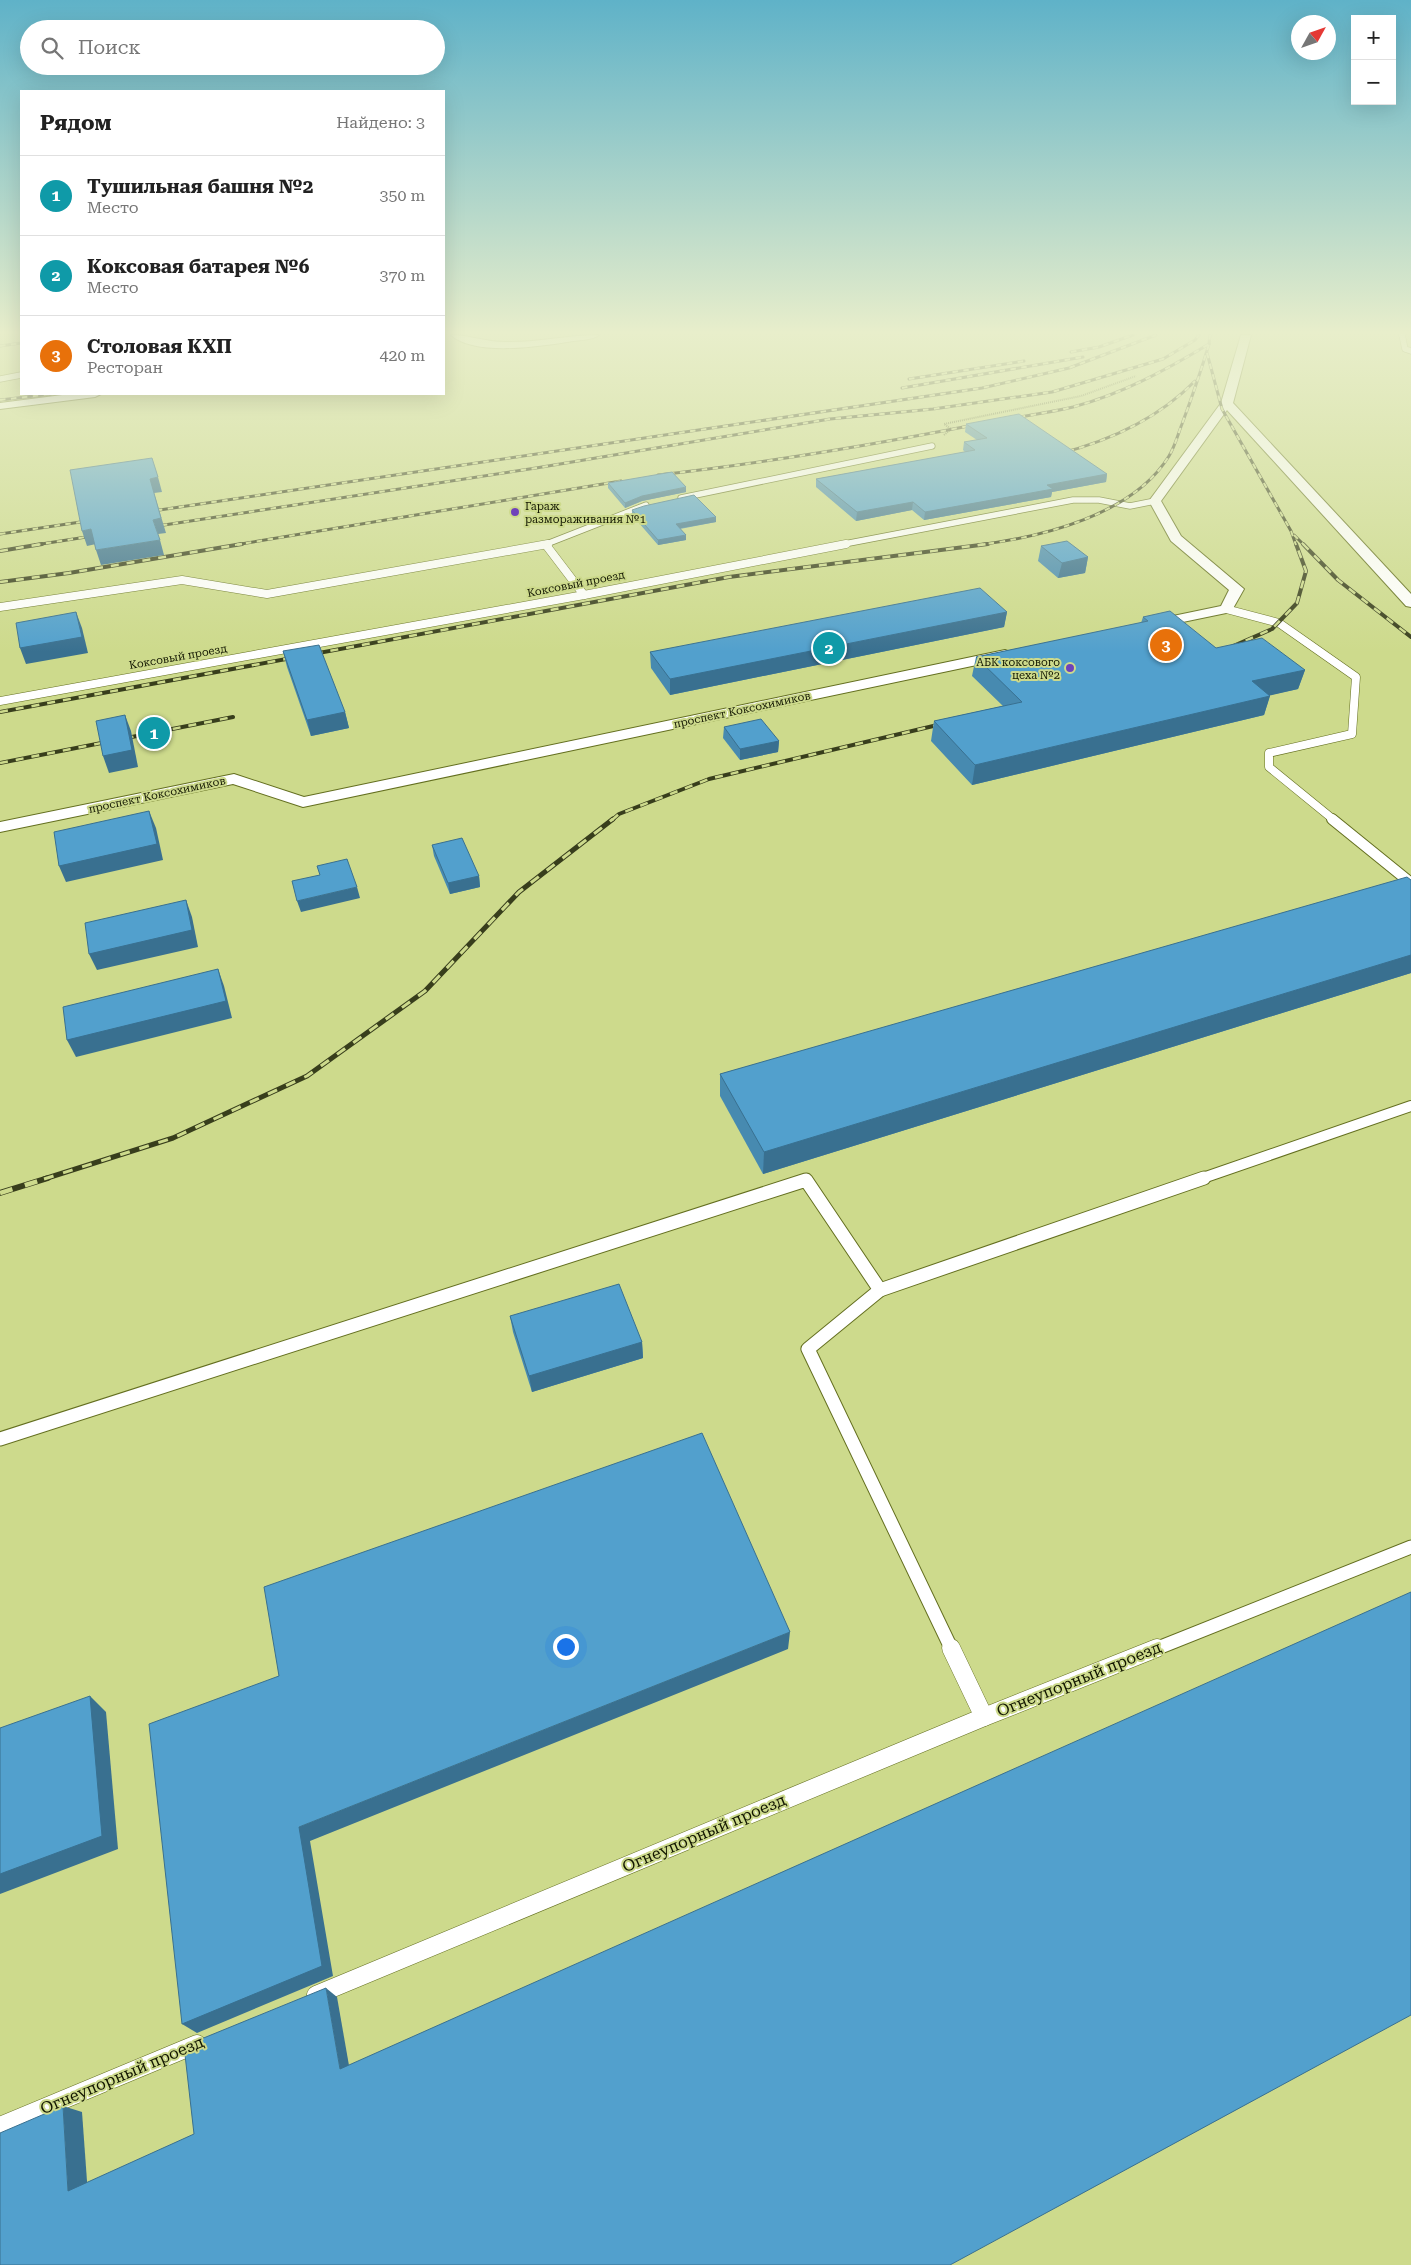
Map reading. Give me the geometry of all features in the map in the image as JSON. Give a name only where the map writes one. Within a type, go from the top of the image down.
[{"type":"street","points":[[1130,629],[1226,608],[1237,589],[1176,538],[1155,501],[1199,441]]},
{"type":"street","points":[[1262,441],[1411,603]]},
{"type":"street","name":"проспект Коксохимиков","points":[[0,827],[234,779],[303,802],[1024,651]]},
{"type":"lane","points":[[672,500],[932,446]]},
{"type":"lane","name":"Коксовый проезд","points":[[0,701],[584,594],[1073,500],[1099,500],[1130,506],[1155,501]]},
{"type":"lane","points":[[0,607],[182,580],[267,594],[546,545],[643,506],[653,504]]},
{"type":"lane","points":[[546,545],[584,594]]},
{"type":"lane","points":[[1226,608],[1279,623],[1356,677],[1352,734],[1270,753],[1268,767],[1411,883]]},
{"type":"lane","points":[[984,1717],[808,1349],[880,1290],[1411,1106]]},
{"type":"lane","points":[[0,1439],[806,1180],[880,1290]]},
{"type":"lane","name":"Огнеупорный проезд","points":[[299,2002],[984,1717],[1411,1547]]},
{"type":"lane","name":"Огнеупорный проезд","points":[[0,2126],[208,2040]]},
{"type":"building","points":[[1058,441],[1107,474],[1047,485],[1053,489],[925,512],[913,502],[857,512],[816,479],[975,450],[964,442]]},
{"type":"building","points":[[152,458],[158,477],[150,479],[161,518],[153,520],[160,540],[96,550],[91,529],[82,531],[70,470]]},
{"type":"building","points":[[672,472],[686,487],[642,496],[625,503],[608,483]]},
{"type":"building","points":[[694,495],[716,517],[676,524],[686,535],[658,540],[632,510],[644,506]]},
{"type":"building","points":[[1067,541],[1088,557],[1062,563],[1041,546]]},
{"type":"building","points":[[980,588],[1007,612],[670,679],[650,652]]},
{"type":"building","points":[[1170,611],[1216,648],[1262,638],[1305,670],[1252,681],[1270,696],[975,765],[934,721],[1022,702],[976,657],[1148,621],[1143,617]]},
{"type":"building","points":[[76,612],[82,637],[20,648],[16,623]]},
{"type":"building","points":[[319,645],[345,712],[307,720],[283,651]]},
{"type":"building","points":[[125,715],[132,750],[103,756],[96,721]]},
{"type":"building","points":[[761,719],[779,741],[740,749],[724,727]]},
{"type":"building","points":[[149,811],[157,844],[59,866],[54,832]]},
{"type":"building","points":[[462,838],[479,876],[448,883],[432,845]]},
{"type":"building","points":[[347,859],[357,887],[297,901],[292,881],[320,875],[317,866]]},
{"type":"building","points":[[1407,877],[1411,880],[1411,955],[764,1152],[720,1074]]},
{"type":"building","points":[[186,900],[192,930],[89,954],[85,923]]},
{"type":"building","points":[[218,969],[226,1001],[67,1040],[63,1007]]},
{"type":"building","points":[[619,1284],[642,1342],[529,1376],[510,1316]]},
{"type":"building","points":[[702,1433],[790,1632],[299,1827],[322,1966],[182,2024],[149,1724],[279,1676],[264,1587]]},
{"type":"building","points":[[1411,1592],[1411,2015],[950,2265],[0,2265],[0,2133],[63,2106],[68,2191],[194,2134],[184,2046],[326,1988],[340,2069]]},
{"type":"building","points":[[90,1696],[102,1836],[0,1874],[0,1728]]},
{"type":"railway","points":[[146,512],[627,441]]},
{"type":"railway","points":[[151,527],[536,468],[700,441]]},
{"type":"railway","points":[[658,475],[739,465],[889,441]]},
{"type":"railway","points":[[1058,454],[1099,441]]},
{"type":"railway","points":[[978,545],[1030,536],[1057,529],[1084,520],[1110,508],[1133,494],[1153,476],[1169,456],[1176,441]]},
{"type":"railway","points":[[1240,441],[1291,531],[1296,545]]},
{"type":"railway","points":[[235,545],[621,481]]},
{"type":"railway","points":[[0,534],[94,520]]},
{"type":"railway","points":[[35,545],[99,535]]},
{"type":"railway","points":[[1294,535],[1303,544]]},
{"type":"railway","points":[[0,551],[42,544]]},
{"type":"railway","points":[[0,582],[69,573],[242,544]]},
{"type":"railway","points":[[0,712],[729,577],[988,544]]},
{"type":"railway","points":[[1231,647],[1272,629],[1297,603],[1306,571],[1296,544]]},
{"type":"railway","points":[[1303,544],[1338,580],[1411,637]]},
{"type":"railway","points":[[0,763],[233,717]]},
{"type":"railway","points":[[612,820],[619,814],[709,779],[946,723]]},
{"type":"railway","points":[[44,1179],[173,1138],[307,1076],[425,991],[519,892],[613,819]]},
{"type":"railway","points":[[0,1193],[48,1178]]},
{"type":"place","name":"Гараж размораживания №1","points":[[515,512]]},
{"type":"place","name":"Столовая КХП","points":[[1166,645]]},
{"type":"place","name":"Коксовая батарея №6","points":[[829,648]]},
{"type":"place","name":"АБК коксового цеха №2","points":[[1070,668]]},
{"type":"place","name":"Тушильная башня №2","points":[[154,733]]}]
